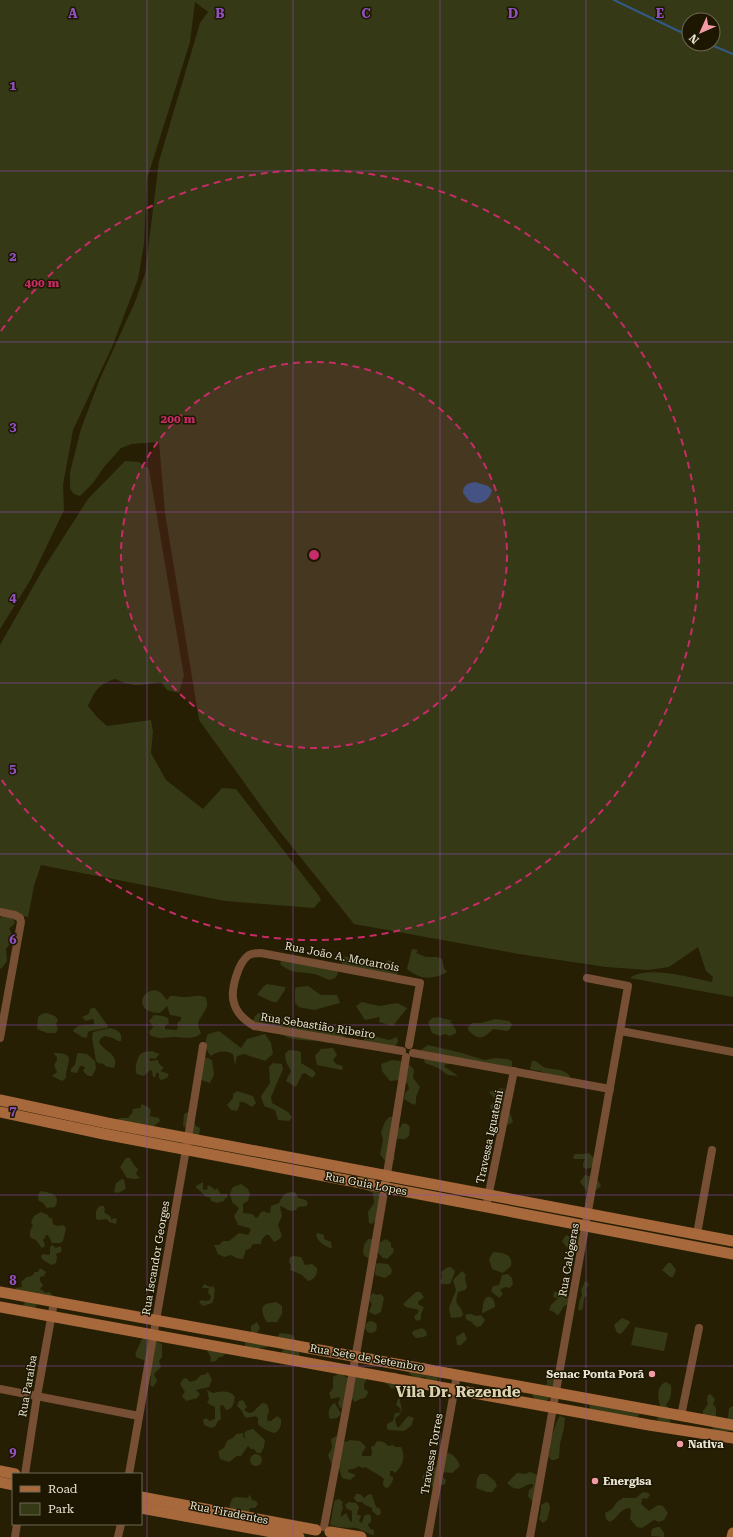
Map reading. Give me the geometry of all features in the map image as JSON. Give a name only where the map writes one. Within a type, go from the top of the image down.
[{"type":"main road","name":"Rua Guia Lopes","points":[[0,1100],[188,1138],[386,1182],[486,1207],[733,1254]]},
{"type":"main road","name":"Rua Guia Lopes","points":[[0,1112],[186,1150],[386,1182],[489,1195],[733,1241]]},
{"type":"main road","name":"Rua Sete de Setembro","points":[[0,1292],[733,1425]]},
{"type":"main road","name":"Rua Sete de Setembro","points":[[0,1307],[649,1425],[733,1438]]},
{"type":"main road","points":[[649,1425],[651,1410]]},
{"type":"main road","points":[[0,1471],[12,1473]]},
{"type":"main road","points":[[0,1482],[12,1485]]},
{"type":"main road","name":"Rua Tiradentes","points":[[142,1497],[323,1533],[361,1537]]},
{"type":"main road","name":"Rua Tiradentes","points":[[142,1508],[299,1537]]},
{"type":"main road","points":[[732,1537],[733,1533]]},
{"type":"street","points":[[0,912],[15,915],[20,918],[21,922],[0,1038]]},
{"type":"street","name":"Rua João A. Motarrois","points":[[261,953],[420,983],[407,1051]]},
{"type":"street","name":"Rua Sebastião Ribeiro","points":[[261,953],[250,954],[243,960],[235,980],[234,1003],[241,1017],[254,1026],[407,1051],[610,1088]]},
{"type":"street","name":"Rua Calógeras","points":[[530,1537],[628,986],[588,978]]},
{"type":"street","points":[[621,1031],[733,1052]]},
{"type":"street","name":"Rua Iscandor Georges","points":[[129,1473],[203,1046]]},
{"type":"street","points":[[323,1533],[354,1371],[407,1051]]},
{"type":"street","name":"Travessa Iguatemi","points":[[486,1207],[514,1071]]},
{"type":"street","points":[[697,1234],[712,1150]]},
{"type":"street","name":"Rua Paraíba","points":[[25,1473],[54,1302]]},
{"type":"street","points":[[681,1416],[699,1328]]},
{"type":"street","name":"Travessa Torres","points":[[428,1537],[458,1375]]},
{"type":"street","points":[[0,1389],[139,1416]]},
{"type":"street","points":[[15,1537],[17,1525]]},
{"type":"street","points":[[118,1537],[120,1525]]},
{"type":"green space","points":[[0,0],[733,0],[733,997],[630,978],[638,974],[658,972],[712,982],[713,977],[706,971],[698,947],[669,967],[648,970],[606,967],[519,954],[354,924],[277,828],[199,720],[165,513],[159,442],[132,444],[121,448],[104,467],[93,483],[80,496],[74,494],[70,489],[70,472],[81,429],[99,381],[135,302],[145,274],[159,161],[200,23],[208,12],[195,2],[190,42],[147,179],[144,244],[138,279],[112,347],[73,430],[63,485],[64,510],[31,579],[0,629]]},
{"type":"green space","points":[[125,461],[139,462],[149,469],[184,676],[179,693],[167,690],[161,682],[133,685],[115,679],[98,688],[88,706],[107,726],[151,720],[153,732],[151,753],[166,780],[203,809],[222,788],[236,789],[321,900],[314,908],[225,901],[41,865],[34,886],[28,917],[12,914],[15,923],[9,929],[13,938],[6,949],[7,961],[0,969],[0,918],[3,915],[0,911],[0,645],[42,571],[88,499]]},
{"type":"green space","points":[[412,949],[418,950],[416,953],[426,957],[437,957],[442,959],[444,968],[447,972],[442,975],[427,978],[412,973],[407,969]]},
{"type":"green space","points":[[283,956],[337,971],[338,974],[335,978],[329,980],[314,974],[289,970],[280,964]]},
{"type":"green space","points":[[344,957],[370,964],[390,960],[397,965],[399,971],[396,976],[342,965],[342,959]]},
{"type":"green space","points":[[267,984],[285,987],[285,990],[277,1002],[272,1002],[257,995]]},
{"type":"green space","points":[[308,986],[321,995],[337,995],[340,1003],[314,1010],[298,1007],[295,1003],[295,989],[297,987]]},
{"type":"green space","points":[[155,990],[160,992],[167,1000],[170,996],[205,997],[207,1001],[206,1008],[198,1024],[201,1033],[196,1037],[190,1038],[159,1038],[150,1035],[149,1032],[153,1027],[149,1021],[154,1015],[168,1018],[169,1023],[165,1026],[165,1029],[176,1030],[178,1028],[177,1023],[181,1020],[181,1017],[170,1015],[167,1006],[160,1013],[146,1010],[142,1002],[143,998],[150,991]]},
{"type":"green space","points":[[362,1002],[379,1006],[397,1003],[407,1008],[393,1026],[379,1022],[380,1017],[365,1020],[356,1006]]},
{"type":"green space","points":[[95,1008],[108,1026],[107,1028],[88,1032],[87,1038],[82,1037],[73,1031],[75,1028],[80,1026],[94,1024],[93,1019],[86,1021],[82,1017],[89,1014],[90,1009]]},
{"type":"green space","points":[[47,1013],[55,1016],[58,1020],[56,1024],[58,1029],[56,1033],[47,1033],[37,1029],[38,1017]]},
{"type":"green space","points":[[259,1013],[271,1014],[302,1028],[322,1026],[328,1028],[346,1028],[347,1034],[339,1041],[329,1043],[289,1038],[253,1021],[255,1016]]},
{"type":"green space","points":[[437,1017],[454,1021],[450,1021],[456,1030],[456,1033],[450,1036],[445,1034],[440,1036],[432,1033],[428,1022],[432,1018]]},
{"type":"green space","points":[[495,1019],[509,1021],[512,1024],[510,1029],[507,1031],[493,1029],[484,1037],[475,1036],[468,1030],[468,1027],[472,1023],[481,1023]]},
{"type":"green space","points":[[110,1028],[120,1033],[121,1041],[105,1036],[101,1038],[99,1042],[115,1059],[114,1068],[105,1066],[104,1064],[96,1061],[92,1038],[93,1032]]},
{"type":"green space","points":[[219,1031],[241,1048],[247,1039],[265,1034],[271,1043],[273,1054],[265,1061],[244,1054],[237,1056],[235,1065],[233,1054],[222,1052],[211,1056],[206,1049],[207,1037],[208,1034]]},
{"type":"green space","points":[[369,1035],[389,1040],[397,1037],[398,1041],[394,1049],[362,1043],[366,1036]]},
{"type":"green space","points":[[428,1045],[484,1060],[496,1058],[507,1059],[512,1061],[512,1069],[458,1063],[444,1065],[458,1076],[448,1075],[438,1068],[425,1063],[421,1050]]},
{"type":"green space","points":[[333,1048],[337,1055],[333,1060],[336,1064],[343,1066],[342,1070],[317,1065],[315,1056],[321,1049]]},
{"type":"green space","points":[[289,1050],[299,1051],[301,1053],[301,1063],[313,1070],[316,1074],[312,1078],[305,1073],[302,1074],[296,1087],[286,1081],[291,1071],[286,1062],[285,1054]]},
{"type":"green space","points":[[152,1051],[159,1055],[156,1059],[150,1058],[149,1060],[158,1060],[159,1064],[164,1068],[160,1071],[169,1074],[167,1078],[161,1080],[157,1072],[155,1077],[153,1077],[152,1071],[150,1070],[144,1076],[137,1074],[137,1060],[140,1054],[143,1052]]},
{"type":"green space","points":[[53,1053],[61,1053],[66,1055],[69,1060],[66,1078],[62,1081],[52,1076],[57,1072],[54,1065],[57,1057]]},
{"type":"green space","points":[[77,1054],[87,1054],[95,1061],[96,1069],[92,1076],[85,1074],[83,1070],[85,1068],[83,1066],[80,1066],[77,1073],[71,1072],[71,1069],[75,1065]]},
{"type":"green space","points":[[202,1058],[212,1060],[214,1075],[210,1083],[201,1080]]},
{"type":"green space","points":[[392,1060],[402,1061],[414,1070],[413,1078],[420,1087],[416,1097],[416,1103],[414,1105],[404,1099],[405,1093],[409,1089],[408,1084],[401,1080],[390,1081],[382,1071],[381,1064]]},
{"type":"green space","points":[[532,1061],[535,1061],[546,1068],[565,1072],[570,1076],[570,1079],[530,1069]]},
{"type":"green space","points":[[273,1063],[282,1064],[283,1069],[271,1097],[272,1103],[288,1112],[292,1117],[289,1121],[278,1120],[275,1110],[264,1106],[261,1096],[270,1083],[269,1067]]},
{"type":"green space","points":[[502,1088],[506,1090],[507,1098],[501,1108],[510,1113],[513,1122],[508,1125],[492,1111],[490,1106],[496,1100],[489,1092]]},
{"type":"green space","points":[[237,1091],[253,1096],[256,1103],[252,1107],[244,1102],[239,1102],[240,1104],[237,1111],[231,1110],[227,1105],[233,1098],[233,1094]]},
{"type":"green space","points":[[142,1104],[151,1110],[150,1116],[159,1118],[160,1121],[154,1126],[132,1134],[118,1119],[128,1118],[133,1109],[140,1108]]},
{"type":"green space","points":[[188,1112],[196,1126],[200,1128],[199,1135],[193,1135],[183,1126],[184,1114]]},
{"type":"green space","points":[[389,1117],[392,1117],[400,1128],[402,1124],[405,1123],[410,1127],[409,1136],[405,1139],[393,1139],[390,1147],[395,1159],[390,1162],[385,1161],[380,1154],[383,1140],[381,1132]]},
{"type":"green space","points":[[589,1153],[594,1158],[593,1167],[586,1169],[583,1167],[585,1159],[574,1159],[573,1157],[575,1154]]},
{"type":"green space","points":[[126,1158],[130,1158],[138,1169],[136,1174],[140,1178],[127,1178],[120,1167]]},
{"type":"green space","points":[[585,1175],[597,1180],[601,1186],[595,1191],[587,1191],[580,1182]]},
{"type":"green space","points":[[368,1176],[374,1177],[377,1182],[376,1187],[382,1197],[378,1218],[372,1224],[369,1223],[368,1212],[374,1203],[373,1193],[360,1186],[357,1181],[357,1178]]},
{"type":"green space","points":[[122,1179],[124,1180],[126,1189],[118,1193],[114,1192],[116,1183]]},
{"type":"green space","points":[[203,1182],[203,1190],[208,1189],[207,1187],[209,1185],[215,1190],[217,1188],[221,1194],[227,1194],[227,1198],[225,1198],[224,1201],[217,1203],[211,1201],[210,1197],[206,1197],[196,1188],[196,1186]]},
{"type":"green space","points":[[241,1184],[248,1189],[250,1194],[248,1201],[243,1204],[243,1213],[252,1214],[256,1218],[261,1212],[265,1211],[270,1213],[271,1206],[279,1203],[286,1193],[295,1192],[298,1198],[306,1200],[308,1204],[306,1206],[298,1207],[296,1210],[290,1211],[281,1206],[282,1216],[278,1225],[282,1236],[274,1242],[269,1235],[266,1235],[262,1239],[261,1244],[254,1244],[251,1248],[246,1250],[243,1259],[236,1258],[231,1255],[224,1257],[218,1254],[214,1245],[219,1245],[223,1241],[229,1241],[239,1233],[248,1235],[251,1230],[238,1225],[234,1216],[239,1208],[232,1202],[230,1193],[233,1187]]},
{"type":"green space","points":[[41,1191],[56,1197],[57,1203],[55,1207],[47,1208],[39,1201],[38,1196]]},
{"type":"green space","points":[[100,1206],[104,1206],[104,1212],[111,1217],[111,1220],[114,1218],[117,1219],[116,1224],[109,1222],[107,1219],[97,1220],[96,1213]]},
{"type":"green space","points":[[41,1212],[48,1215],[49,1218],[52,1218],[53,1224],[57,1226],[63,1225],[66,1228],[63,1241],[60,1243],[52,1243],[48,1235],[46,1235],[43,1239],[45,1246],[42,1248],[36,1240],[31,1238],[30,1232],[33,1226],[31,1222],[34,1216]]},
{"type":"green space","points":[[318,1233],[324,1235],[324,1239],[331,1242],[332,1248],[327,1247],[320,1242],[316,1235]]},
{"type":"green space","points":[[578,1234],[581,1235],[577,1252],[572,1249],[568,1249],[562,1241],[566,1235],[571,1237]]},
{"type":"green space","points":[[368,1239],[375,1240],[378,1258],[367,1257],[363,1253],[364,1245]]},
{"type":"green space","points":[[386,1239],[391,1243],[391,1247],[394,1249],[393,1253],[387,1259],[383,1258],[377,1252],[379,1243]]},
{"type":"green space","points":[[52,1245],[56,1248],[60,1246],[62,1250],[56,1254],[56,1263],[51,1265],[42,1259],[41,1256],[43,1254],[50,1254],[50,1247]]},
{"type":"green space","points":[[493,1252],[507,1255],[511,1259],[511,1266],[503,1273],[492,1269],[489,1259]]},
{"type":"green space","points":[[290,1257],[301,1257],[305,1265],[312,1264],[317,1268],[314,1278],[308,1281],[302,1275],[290,1270]]},
{"type":"green space","points":[[668,1263],[671,1263],[676,1270],[673,1277],[670,1277],[662,1270]]},
{"type":"green space","points":[[376,1264],[388,1264],[392,1270],[391,1274],[385,1278],[375,1275]]},
{"type":"green space","points":[[448,1267],[451,1267],[455,1271],[450,1284],[442,1284],[440,1282],[442,1277],[441,1272]]},
{"type":"green space","points":[[40,1268],[46,1272],[44,1276],[40,1277],[40,1281],[43,1285],[40,1289],[46,1293],[49,1292],[55,1297],[37,1304],[35,1309],[22,1307],[25,1302],[15,1292],[16,1288],[22,1287],[21,1282],[27,1277],[32,1276],[35,1272],[38,1272]]},
{"type":"green space","points":[[462,1271],[466,1275],[465,1279],[467,1287],[465,1290],[458,1292],[456,1301],[461,1308],[463,1315],[461,1317],[451,1318],[449,1308],[456,1290],[453,1280]]},
{"type":"green space","points":[[508,1274],[512,1278],[513,1284],[510,1288],[505,1287],[500,1290],[503,1294],[499,1298],[491,1291],[493,1286],[499,1285],[502,1275]]},
{"type":"green space","points":[[585,1281],[589,1284],[586,1289],[587,1295],[584,1298],[583,1309],[579,1311],[578,1308],[582,1296],[581,1290]]},
{"type":"green space","points":[[204,1284],[210,1287],[213,1286],[215,1290],[212,1303],[203,1306],[199,1302],[201,1300],[210,1300],[211,1296],[208,1293],[209,1288],[202,1288]]},
{"type":"green space","points":[[416,1292],[420,1292],[424,1297],[418,1302],[419,1305],[424,1307],[421,1314],[421,1319],[418,1321],[414,1316],[419,1310],[406,1307],[403,1304]]},
{"type":"green space","points":[[554,1292],[565,1292],[571,1299],[569,1304],[564,1306],[558,1316],[549,1310],[551,1305],[558,1298],[553,1297]]},
{"type":"green space","points":[[373,1293],[377,1295],[381,1294],[384,1298],[381,1312],[375,1315],[369,1312],[372,1304],[369,1300]]},
{"type":"green space","points":[[487,1297],[490,1297],[493,1300],[495,1307],[483,1313],[483,1302]]},
{"type":"green space","points":[[276,1302],[282,1306],[282,1314],[277,1322],[267,1322],[262,1310],[266,1304]]},
{"type":"green space","points":[[467,1314],[476,1316],[481,1315],[485,1320],[481,1326],[477,1327],[472,1322],[467,1320],[465,1316]]},
{"type":"green space","points":[[622,1318],[630,1323],[621,1334],[617,1333],[614,1325]]},
{"type":"green space","points":[[369,1321],[373,1321],[377,1327],[373,1333],[369,1333],[365,1329],[365,1325]]},
{"type":"green space","points":[[257,1322],[260,1328],[257,1333],[269,1345],[268,1347],[247,1350],[245,1340],[251,1335],[251,1326]]},
{"type":"green space","points":[[635,1327],[668,1333],[664,1351],[631,1345]]},
{"type":"green space","points":[[422,1328],[426,1331],[427,1335],[424,1337],[416,1338],[412,1334],[413,1331]]},
{"type":"green space","points":[[464,1332],[467,1339],[461,1345],[457,1345],[456,1337]]},
{"type":"green space","points":[[280,1333],[289,1334],[294,1337],[299,1350],[299,1359],[282,1353],[283,1348],[277,1337]]},
{"type":"green space","points":[[147,1337],[162,1344],[162,1357],[159,1361],[161,1367],[154,1374],[157,1381],[153,1387],[150,1385],[151,1376],[144,1370],[145,1361],[136,1357],[141,1340]]},
{"type":"green space","points":[[207,1350],[225,1354],[222,1357],[219,1357],[216,1361],[211,1362],[211,1358]]},
{"type":"green space","points":[[423,1362],[437,1367],[439,1365],[441,1367],[437,1382],[428,1382],[425,1377],[418,1378],[409,1374],[409,1371]]},
{"type":"green space","points":[[549,1371],[557,1374],[551,1396],[545,1403],[536,1401],[532,1395],[547,1384]]},
{"type":"green space","points":[[208,1372],[212,1380],[209,1387],[196,1390],[200,1394],[197,1398],[186,1401],[182,1396],[185,1392],[180,1384],[183,1379],[186,1378],[190,1382]]},
{"type":"green space","points":[[394,1372],[399,1374],[402,1385],[407,1388],[405,1392],[400,1392],[398,1389],[390,1388],[389,1385],[385,1383],[391,1373]]},
{"type":"green space","points":[[340,1373],[349,1379],[344,1407],[340,1408],[338,1403],[340,1399],[339,1397],[331,1399],[329,1393],[333,1388],[333,1377]]},
{"type":"green space","points":[[361,1375],[367,1379],[364,1384],[364,1389],[367,1390],[368,1393],[365,1398],[355,1402],[351,1398],[356,1377]]},
{"type":"green space","points":[[666,1382],[671,1385],[670,1398],[666,1405],[670,1411],[668,1418],[671,1422],[669,1424],[657,1420],[657,1411],[660,1406],[658,1396],[659,1389]]},
{"type":"green space","points":[[207,1390],[213,1393],[228,1392],[235,1397],[233,1405],[229,1409],[226,1410],[223,1405],[220,1406],[221,1419],[217,1422],[216,1426],[211,1428],[204,1425],[203,1420],[206,1418],[210,1421],[215,1419],[215,1407],[207,1403],[209,1399]]},
{"type":"green space","points":[[710,1394],[715,1399],[713,1404],[716,1408],[716,1416],[728,1419],[729,1408],[733,1406],[733,1431],[727,1431],[725,1433],[714,1430],[703,1417],[703,1411],[708,1404],[708,1395]]},
{"type":"green space","points":[[399,1396],[402,1411],[395,1419],[397,1427],[399,1427],[408,1416],[414,1418],[411,1426],[404,1431],[388,1430],[387,1424],[393,1421],[395,1413],[399,1413],[401,1411],[396,1405]]},
{"type":"green space","points":[[243,1400],[247,1407],[244,1410],[249,1413],[253,1412],[262,1403],[267,1404],[269,1410],[267,1418],[268,1421],[271,1421],[277,1416],[281,1419],[279,1429],[275,1433],[271,1432],[258,1424],[257,1417],[253,1416],[247,1418],[244,1416],[242,1411],[237,1406],[239,1401]]},
{"type":"green space","points":[[335,1403],[341,1414],[337,1418],[330,1419],[329,1410]]},
{"type":"green space","points":[[589,1404],[640,1413],[637,1418],[590,1409]]},
{"type":"green space","points":[[560,1416],[565,1418],[559,1458],[551,1460],[548,1456],[550,1450],[549,1445]]},
{"type":"green space","points":[[253,1429],[265,1440],[261,1453],[257,1453],[254,1449],[251,1449],[248,1446],[241,1456],[237,1456],[229,1462],[220,1459],[218,1451],[224,1448],[227,1441],[236,1434],[243,1433],[243,1437],[246,1438],[244,1435],[245,1432]]},
{"type":"green space","points":[[338,1435],[345,1442],[350,1440],[360,1441],[366,1447],[362,1453],[362,1456],[371,1456],[371,1446],[374,1446],[377,1441],[384,1442],[388,1446],[393,1445],[395,1447],[401,1447],[403,1450],[403,1461],[395,1473],[390,1471],[390,1476],[393,1477],[393,1480],[389,1487],[386,1488],[384,1486],[384,1479],[382,1477],[366,1467],[363,1468],[358,1466],[348,1470],[348,1472],[356,1475],[350,1480],[342,1478],[339,1468],[332,1466],[328,1455],[332,1448],[331,1439]]},
{"type":"green space","points":[[445,1453],[453,1455],[460,1466],[452,1473],[442,1472],[441,1475],[446,1480],[445,1484],[434,1488],[422,1478],[428,1470],[438,1467]]},
{"type":"green space","points":[[256,1454],[260,1456],[262,1460],[260,1464],[256,1466],[252,1464],[250,1460],[252,1456]]},
{"type":"green space","points":[[530,1472],[538,1475],[535,1501],[532,1501],[528,1496],[529,1490],[533,1487],[533,1484],[518,1489],[511,1487],[507,1483],[517,1473],[525,1474]]},
{"type":"green space","points":[[480,1474],[486,1474],[495,1481],[497,1486],[492,1492],[487,1492],[476,1488],[477,1479]]},
{"type":"green space","points":[[643,1492],[650,1495],[647,1499],[642,1499],[641,1504],[649,1511],[658,1505],[663,1506],[668,1513],[664,1520],[659,1522],[654,1520],[642,1528],[637,1527],[630,1519],[630,1508],[621,1511],[610,1522],[606,1519],[605,1513],[612,1509],[617,1502],[623,1498],[636,1498]]},
{"type":"green space","points":[[250,1494],[252,1500],[256,1501],[258,1504],[255,1508],[250,1508],[249,1512],[232,1509],[229,1507],[232,1499],[235,1497],[248,1498]]},
{"type":"green space","points":[[356,1494],[360,1494],[364,1498],[369,1494],[372,1495],[376,1507],[380,1509],[381,1513],[378,1516],[372,1511],[372,1508],[362,1502],[357,1502],[354,1498]]},
{"type":"green space","points":[[339,1499],[343,1502],[341,1517],[346,1513],[352,1522],[352,1511],[347,1509],[345,1505],[349,1502],[356,1503],[359,1507],[357,1514],[361,1516],[359,1521],[362,1523],[364,1516],[368,1514],[371,1516],[371,1522],[368,1524],[370,1529],[374,1530],[373,1535],[357,1528],[331,1525],[330,1523],[334,1503],[335,1500]]},
{"type":"green space","points":[[546,1502],[549,1503],[550,1508],[547,1520],[543,1523],[539,1519],[541,1505]]},
{"type":"green space","points":[[660,1527],[664,1533],[664,1537],[651,1536],[652,1529]]},
{"type":"water","points":[[475,482],[488,486],[492,490],[489,497],[480,503],[469,501],[463,493],[466,485]]},
{"type":"waterway","points":[[614,0],[681,32]]},
{"type":"waterway","points":[[721,49],[733,54]]},
{"type":"place","name":"Senac Ponta Porã","points":[[652,1374]]},
{"type":"place","name":"Nativa","points":[[680,1444]]},
{"type":"place","name":"Energisa","points":[[595,1481]]},
{"type":"district","name":"Vila Dr. Rezende","points":[[458,1392]]}]
